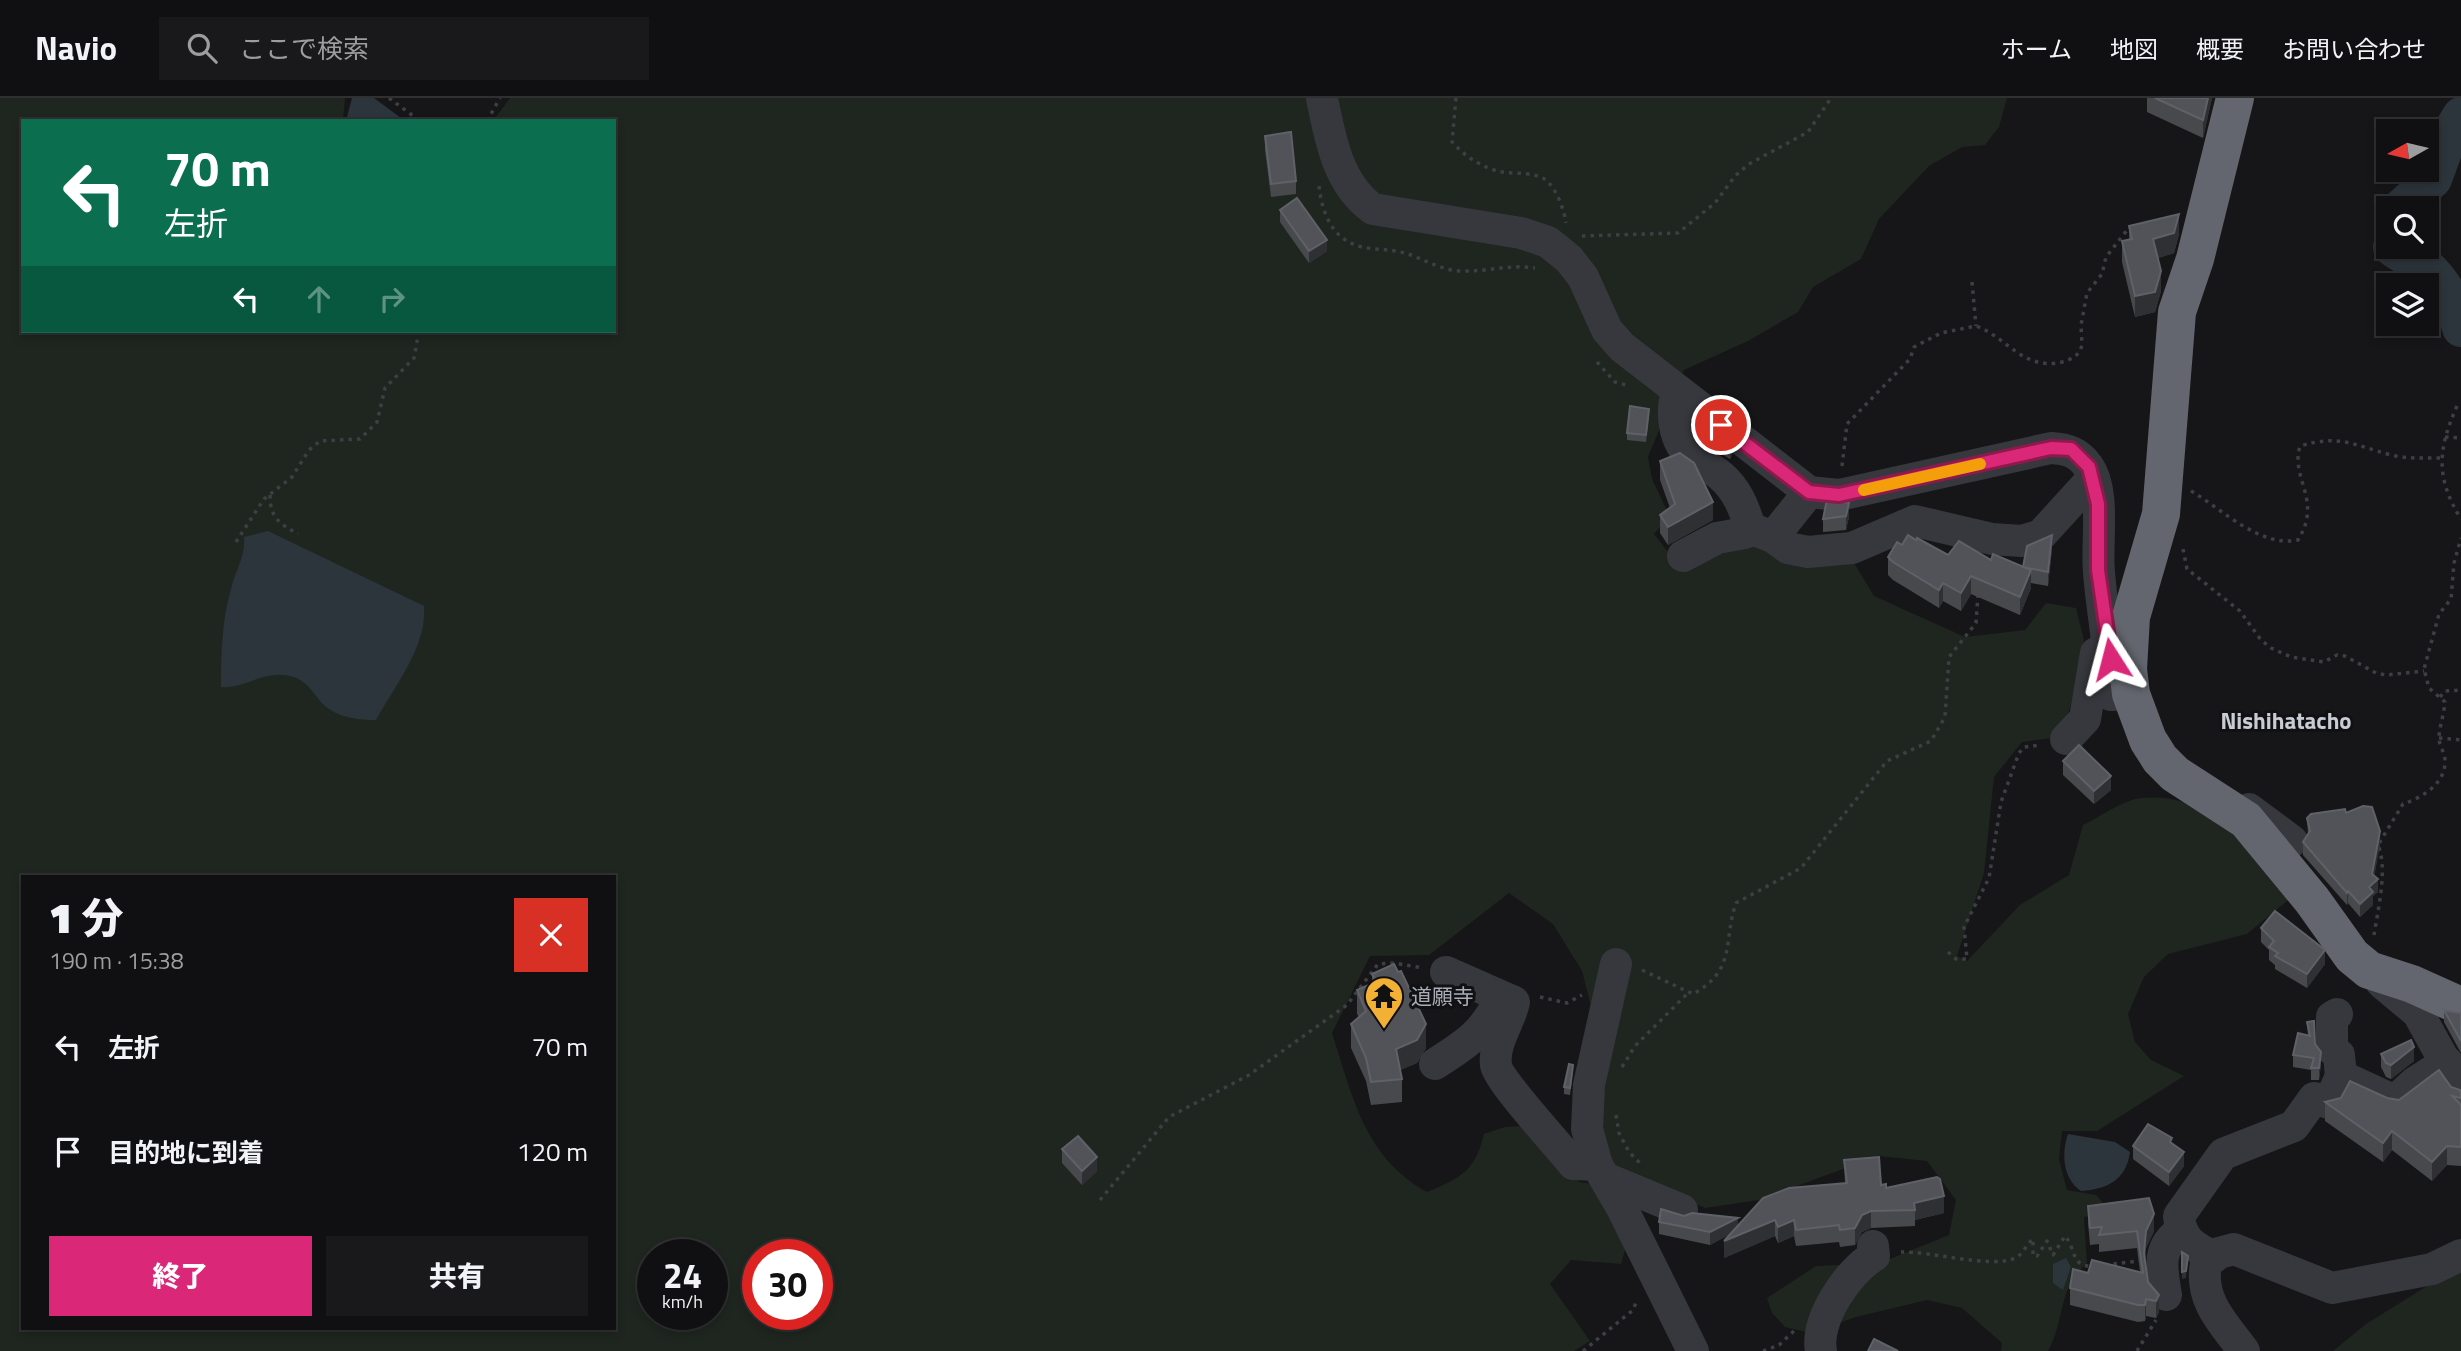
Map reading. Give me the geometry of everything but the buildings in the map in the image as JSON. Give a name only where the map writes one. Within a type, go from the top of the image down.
[{"type":"highway","points":[[2235,98],[2195,259],[2177,312],[2169,380],[2161,514],[2131,617],[2128,669],[2110,708],[2148,740],[2160,759],[2175,774],[2246,820],[2312,901],[2352,956],[2381,974],[2461,1006]]},
{"type":"street","points":[[1322,98],[1342,175],[1356,197],[1373,209],[1521,233],[1583,277],[1607,330],[1622,347],[1809,492],[1839,495],[2051,448],[2071,449],[2089,467],[2098,504],[2098,570],[2107,634],[2110,708]]},
{"type":"street","points":[[1673,388],[1673,421],[1677,436],[1696,460],[1722,477],[1733,489],[1762,533],[1788,548],[1826,552],[1870,542],[1915,521],[1992,539],[2022,541],[2041,535],[2092,479]]},
{"type":"street","points":[[1683,556],[1717,538],[1762,533],[1809,492]]},
{"type":"street","points":[[2107,634],[2096,649],[2110,708]]},
{"type":"street","points":[[2066,739],[2085,719],[2110,708]]},
{"type":"street","points":[[2229,808],[2244,805],[2292,841]]},
{"type":"street","points":[[1616,964],[1589,1085],[1587,1129],[1601,1171],[1693,1351]]},
{"type":"street","points":[[1446,972],[1508,999]]},
{"type":"street","points":[[2381,974],[2382,982],[2418,1013],[2461,1091]]},
{"type":"street","points":[[1435,1063],[1475,1039],[1508,999]]},
{"type":"street","points":[[1508,999],[1496,1064],[1503,1082],[1528,1108],[1573,1164],[1601,1171],[1672,1206]]},
{"type":"street","points":[[2214,1257],[2192,1246],[2181,1231],[2179,1216],[2223,1154],[2294,1126],[2314,1098],[2329,1103],[2341,1076],[2339,1055],[2332,1049],[2332,1017],[2337,1014]]},
{"type":"street","points":[[2341,1076],[2395,1101],[2414,1083],[2447,1062]]},
{"type":"street","points":[[2181,1231],[2170,1238],[2164,1280],[2205,1292]]},
{"type":"street","points":[[2244,1351],[2207,1300],[2203,1282],[2206,1263],[2214,1257],[2234,1249],[2332,1288],[2432,1269],[2461,1255]]},
{"type":"street","points":[[1821,1351],[1822,1332],[1834,1298],[1873,1251]]},
{"type":"path","points":[[389,98],[417,119]]},
{"type":"path","points":[[488,119],[500,98]]},
{"type":"path","points":[[1456,98],[1452,142],[1468,159],[1498,171],[1538,176],[1549,181],[1563,209],[1567,224],[1552,256]]},
{"type":"path","points":[[1320,177],[1321,201],[1330,226],[1343,238],[1361,247],[1405,253],[1439,267],[1461,271],[1518,265],[1552,256],[1567,240],[1583,235],[1678,233],[1714,203],[1735,176],[1749,164],[1808,132],[1832,98]]},
{"type":"path","points":[[1851,473],[1842,467],[1847,424],[1910,359],[1914,347],[1941,332],[1976,326],[2030,361],[2054,364],[2071,360],[2082,345],[2081,325],[2087,293],[2102,274],[2106,257],[2128,229],[2135,234]]},
{"type":"path","points":[[1972,282],[1976,326]]},
{"type":"path","points":[[236,541],[264,499],[292,477],[309,450],[320,441],[360,439],[370,430],[377,422],[385,388],[414,358],[419,333]]},
{"type":"path","points":[[1591,353],[1615,382],[1653,391],[1673,388]]},
{"type":"path","points":[[2457,405],[2445,437],[2441,458],[2442,476],[2461,519]]},
{"type":"path","points":[[2445,437],[2461,438]]},
{"type":"path","points":[[2166,460],[2189,490],[2264,537],[2291,541],[2298,540],[2305,530],[2309,500],[2301,476],[2300,446],[2321,440],[2344,440],[2404,457],[2441,458]]},
{"type":"path","points":[[270,495],[272,514],[277,521],[298,534]]},
{"type":"path","points":[[2381,974],[2373,945],[2381,904],[2381,853],[2378,845],[2403,804],[2419,799],[2442,775],[2445,762],[2438,738],[2445,702],[2429,688],[2424,671],[2439,614],[2451,599],[2454,563],[2461,538]]},
{"type":"path","points":[[2181,540],[2187,569],[2240,611],[2261,640],[2271,648],[2291,657],[2324,662],[2337,655],[2345,656],[2376,673],[2386,675],[2424,671]]},
{"type":"path","points":[[1508,999],[1548,997],[1567,1003],[1584,994],[1588,981],[1600,967],[1616,964],[1631,965],[1688,993],[1693,994],[1704,988],[1728,956],[1736,903],[1801,868],[1886,761],[1931,741],[1945,717],[1949,657],[1976,623],[1976,598],[1980,587]]},
{"type":"path","points":[[2440,696],[2445,691],[2461,690]]},
{"type":"path","points":[[2438,738],[2461,740]]},
{"type":"path","points":[[1948,952],[1962,960],[1968,955],[1966,920],[1989,878],[2001,802],[2019,753],[2031,744],[2056,745],[2066,739]]},
{"type":"path","points":[[1100,1200],[1169,1116],[1249,1075],[1347,1005],[1378,964],[1394,963],[1446,972]]},
{"type":"path","points":[[1620,1069],[1635,1046],[1688,993]]},
{"type":"path","points":[[1615,1102],[1619,1133],[1629,1152],[1640,1161],[1672,1206]]},
{"type":"path","points":[[1873,1251],[1928,1252],[1999,1261],[2013,1259],[2033,1239],[2033,1256],[2037,1256],[2047,1241],[2053,1255],[2065,1236],[2077,1262],[2084,1267],[2164,1280],[2159,1318],[2137,1351]]},
{"type":"path","points":[[1583,1351],[1633,1310],[1637,1302],[1636,1293]]},
{"type":"shaded area","points":[[0,98],[345,98],[343,119],[21,119],[21,333],[616,333],[616,119],[494,119],[510,98],[2007,98],[1999,127],[1985,145],[1962,147],[1929,166],[1879,219],[1861,259],[1813,287],[1798,312],[1748,341],[1684,370],[1648,457],[1652,479],[1670,517],[1654,534],[1676,562],[1763,543],[1853,561],[1874,596],[1965,637],[2025,630],[2046,603],[2076,608],[2084,640],[2074,697],[2060,737],[2022,742],[1994,777],[1984,873],[1957,956],[1967,961],[2020,905],[2069,875],[2083,825],[2134,799],[2166,798],[2189,804],[2209,814],[2245,843],[2292,897],[2247,934],[2168,954],[2144,977],[2128,1014],[2135,1042],[2151,1060],[2184,1076],[2097,1131],[2062,1131],[2059,1159],[2067,1190],[2096,1195],[2105,1205],[2098,1216],[2084,1217],[2087,1263],[2070,1284],[2048,1351],[2001,1351],[2002,1343],[1962,1308],[1927,1300],[1856,1317],[1811,1333],[1785,1327],[1772,1313],[1767,1298],[1816,1266],[1880,1263],[1949,1235],[1956,1200],[1927,1161],[1878,1156],[1759,1200],[1705,1208],[1616,1172],[1599,1118],[1608,1072],[1582,971],[1553,924],[1509,893],[1429,955],[1370,956],[1332,1033],[1355,1102],[1375,1143],[1406,1178],[1427,1192],[1465,1172],[1476,1157],[1484,1134],[1505,1127],[1525,1126],[1544,1142],[1579,1182],[1600,1185],[1628,1240],[1621,1264],[1571,1260],[1550,1284],[1590,1341],[1574,1351],[0,1351]]},
{"type":"shaded area","points":[[352,98],[374,98],[402,119],[347,119]]},
{"type":"shaded area","points":[[268,531],[424,606],[424,621],[415,651],[376,720],[356,719],[336,713],[294,677],[274,675],[221,687],[226,612],[242,557],[244,537]]},
{"type":"shaded area","points":[[2068,1134],[2115,1142],[2130,1152],[2120,1176],[2107,1185],[2081,1191],[2070,1180],[2065,1166]]},
{"type":"shaded area","points":[[2066,1258],[2071,1267],[2063,1290],[2053,1283],[2053,1264]]},
{"type":"shaded area","points":[[2461,1265],[2461,1351],[2333,1351],[2366,1324]]},
{"type":"waterway","points":[[2414,196],[2433,179],[2448,138],[2461,116]]},
{"type":"waterway","points":[[2412,259],[2428,269],[2441,283],[2461,328]]},
{"type":"slow traffic","points":[[1864,490],[1980,464]]},
{"type":"place","name":"道願寺","points":[[1384,1030]]},
{"type":"district","name":"Nishihatacho","points":[[2286,720]]},
{"type":"route","points":[[1721,425],[1809,492],[1839,495],[2051,448],[2071,449],[2089,467],[2098,504],[2098,570],[2111,659]]}]
